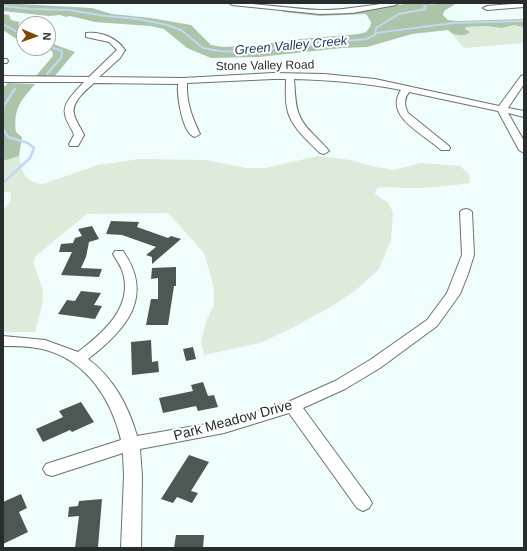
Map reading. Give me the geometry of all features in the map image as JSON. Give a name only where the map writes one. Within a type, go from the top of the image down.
[{"type":"street","points":[[232,3],[307,12],[352,11],[396,3]]},
{"type":"street","points":[[307,12],[309,3]]},
{"type":"street","points":[[487,8],[524,5]]},
{"type":"street","points":[[267,7],[263,12],[268,15],[288,14],[306,16],[315,19]]},
{"type":"street","points":[[74,144],[79,135],[70,116],[70,106],[75,98],[117,56],[121,50],[118,44],[108,38],[89,35]]},
{"type":"street","points":[[290,76],[292,110],[296,121],[303,130],[324,150]]},
{"type":"street","name":"Stone Valley Road","points":[[3,79],[182,81],[290,76],[345,79],[406,88],[524,114]]},
{"type":"street","points":[[524,78],[502,109],[503,114],[524,150]]},
{"type":"street","points":[[182,81],[182,99],[184,109],[195,134]]},
{"type":"street","points":[[406,88],[400,100],[402,112],[414,124],[439,140],[445,148]]},
{"type":"street","name":"Park Meadow Drive","points":[[52,469],[130,444],[224,426],[293,406],[340,385],[405,344],[432,323],[453,294],[462,274],[468,255],[466,212]]},
{"type":"street","points":[[78,359],[109,335],[123,318],[130,301],[132,283],[119,254]]},
{"type":"street","points":[[3,341],[19,341],[52,346],[78,359],[100,380],[120,408],[126,425],[133,466],[131,548]]},
{"type":"street","points":[[293,406],[363,503]]},
{"type":"green space","points":[[3,3],[92,8],[112,14],[151,18],[191,25],[211,45],[223,47],[359,34],[366,32],[370,27],[371,22],[366,14],[320,16],[283,12],[283,10],[361,11],[411,3],[457,3],[444,11],[443,15],[448,20],[524,19],[524,27],[514,25],[502,28],[486,26],[466,27],[465,29],[470,32],[465,35],[456,35],[448,30],[412,34],[367,47],[342,48],[259,57],[211,58],[187,48],[164,29],[150,26],[95,22],[70,16],[49,16],[3,11]]},
{"type":"green space","points":[[3,14],[9,15],[11,20],[16,21],[16,38],[3,30]]},
{"type":"green space","points":[[514,25],[524,27],[524,43],[464,48],[451,33],[461,35],[468,31],[465,28],[466,27],[486,26],[502,28]]},
{"type":"green space","points":[[56,45],[75,52],[54,77],[35,77],[53,56],[56,56]]},
{"type":"green space","points":[[8,83],[35,84],[22,100],[17,111],[15,124],[16,132],[22,137],[19,156],[3,161],[3,88]]},
{"type":"green space","points":[[19,156],[21,167],[25,175],[32,181],[43,184],[98,165],[140,159],[206,160],[246,168],[265,168],[318,156],[351,160],[375,167],[394,170],[420,163],[460,166],[469,174],[470,183],[424,188],[377,188],[375,194],[388,203],[393,212],[391,240],[379,269],[356,290],[332,306],[294,327],[260,343],[204,355],[201,341],[207,319],[214,305],[214,289],[210,273],[204,253],[168,213],[87,214],[36,256],[33,262],[43,290],[42,306],[35,332],[3,332],[3,210],[10,202],[11,192],[3,192],[3,161]]},
{"type":"building","points":[[111,221],[139,222],[137,227],[168,238],[171,236],[181,239],[152,264],[152,257],[146,255],[156,247],[122,235],[106,234]]},
{"type":"building","points":[[92,226],[99,239],[89,242],[86,257],[81,268],[102,269],[99,277],[61,275],[72,252],[59,252],[61,244],[73,243],[75,238],[82,236],[78,229]]},
{"type":"building","points":[[176,267],[176,286],[174,286],[168,325],[146,325],[151,299],[158,299],[158,278],[151,279],[152,268]]},
{"type":"building","points":[[81,291],[101,293],[94,305],[102,306],[95,319],[58,314],[67,300],[75,301]]},
{"type":"building","points":[[151,340],[152,362],[158,361],[159,372],[132,375],[131,342]]},
{"type":"building","points":[[193,347],[196,359],[186,361],[183,349]]},
{"type":"building","points":[[203,382],[208,396],[214,395],[218,407],[198,411],[196,406],[163,413],[159,398],[193,391],[191,385]]},
{"type":"building","points":[[81,402],[94,422],[72,432],[70,430],[43,442],[36,429],[63,417],[59,411]]},
{"type":"building","points":[[189,455],[209,462],[191,491],[198,493],[192,503],[177,497],[173,503],[161,499]]},
{"type":"building","points":[[21,494],[27,508],[19,512],[28,532],[3,544],[3,502]]},
{"type":"building","points":[[102,499],[98,547],[75,548],[79,516],[68,517],[69,507],[78,506],[79,501]]},
{"type":"building","points":[[176,535],[204,535],[203,548],[174,548]]},
{"type":"waterway","points":[[431,4],[436,3]]},
{"type":"waterway","name":"Green Valley Creek","points":[[3,6],[30,9],[69,10],[106,16],[139,19],[167,25],[181,30],[203,48],[219,51],[239,52],[366,39],[375,35],[376,28],[399,14],[426,9],[424,6],[426,6]]},
{"type":"waterway","points":[[376,33],[453,23],[524,21]]},
{"type":"waterway","points":[[3,24],[16,31]]},
{"type":"waterway","points":[[47,74],[61,58],[62,51],[56,49]]},
{"type":"waterway","points":[[3,107],[14,90]]},
{"type":"waterway","points":[[3,129],[8,137],[28,143],[34,148],[30,158],[3,183]]}]
